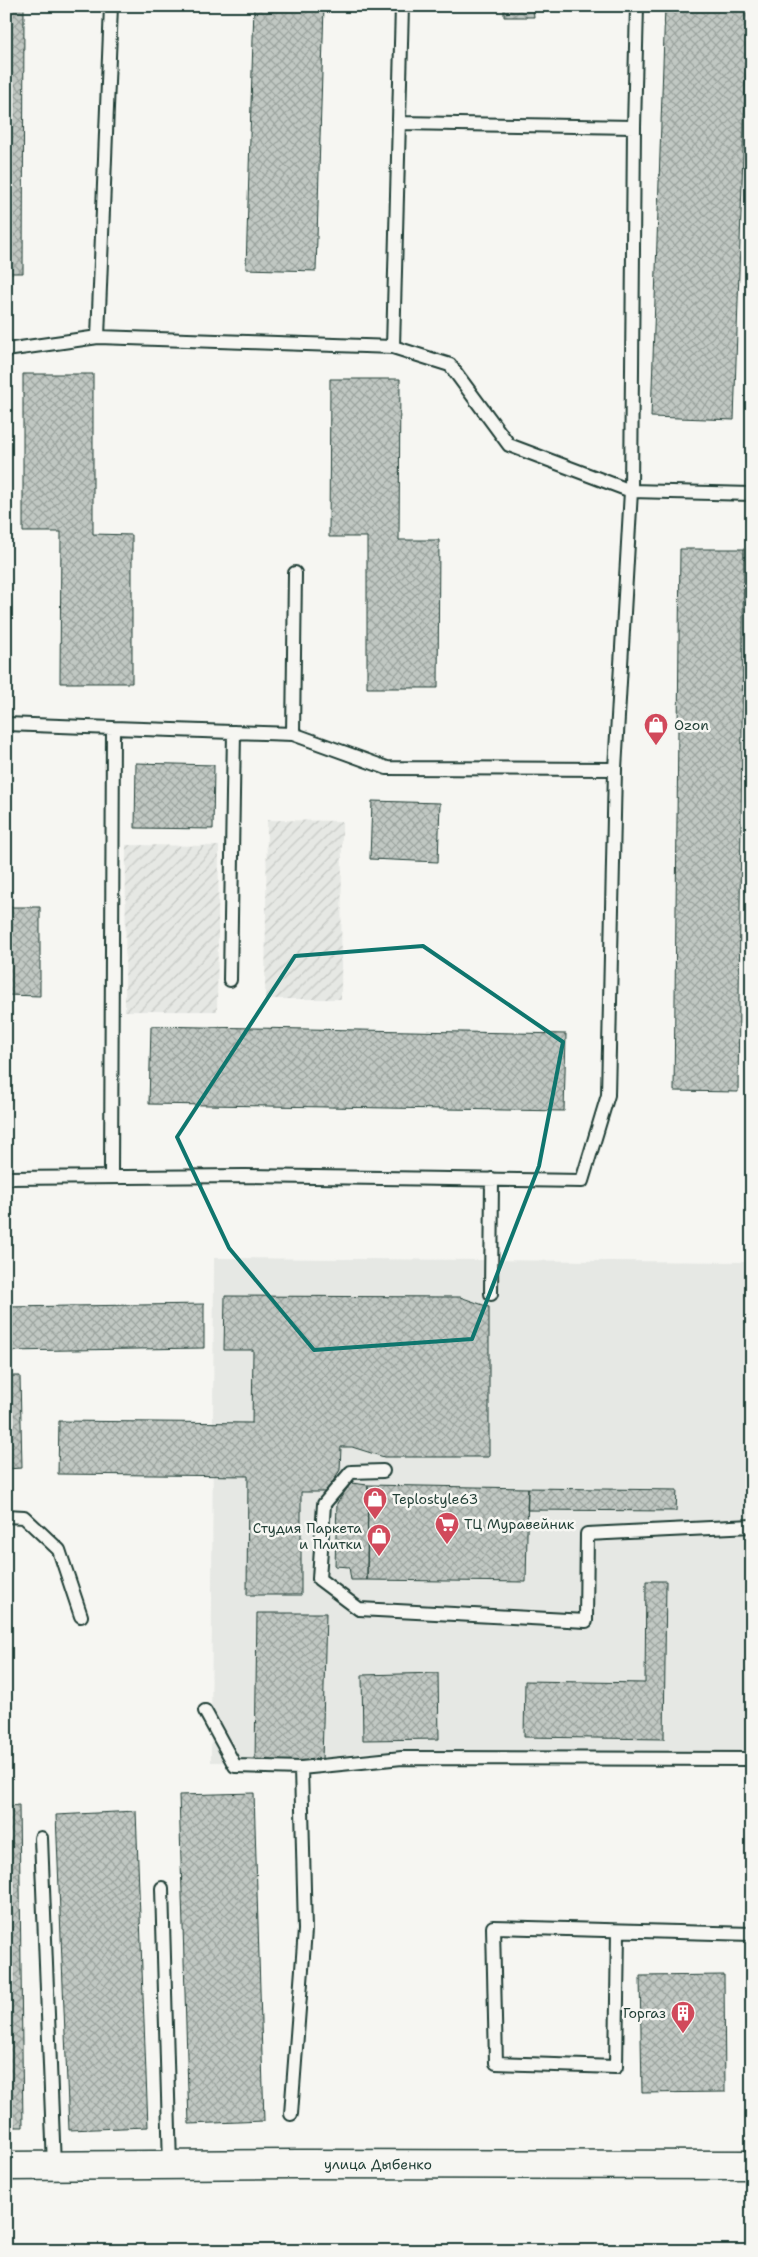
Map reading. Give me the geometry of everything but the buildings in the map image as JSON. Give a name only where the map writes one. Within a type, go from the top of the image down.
[{"type":"main road","name":"улица Дыбенко","points":[[6,2166],[752,2165]]},
{"type":"lane","points":[[98,337],[111,6]]},
{"type":"lane","points":[[393,347],[402,6]]},
{"type":"lane","points":[[6,1178],[111,1176],[582,1181],[608,1094],[615,769],[631,490],[634,126],[638,6]]},
{"type":"lane","points":[[400,123],[634,126]]},
{"type":"lane","points":[[6,350],[98,337],[393,347],[450,364],[510,445],[631,490],[752,494]]},
{"type":"lane","points":[[293,734],[295,572]]},
{"type":"lane","points":[[6,724],[293,734],[387,768],[615,769]]},
{"type":"lane","points":[[111,1176],[113,728]]},
{"type":"lane","points":[[230,980],[234,732]]},
{"type":"lane","points":[[491,1294],[492,1179]]},
{"type":"lane","points":[[383,1471],[351,1472],[324,1504],[319,1579],[359,1610],[586,1621],[587,1534],[752,1526]]},
{"type":"lane","points":[[6,1516],[24,1517],[59,1550],[81,1616]]},
{"type":"lane","points":[[205,1711],[235,1766],[301,1768],[402,1758],[752,1759]]},
{"type":"lane","points":[[291,2114],[305,1930],[301,1768]]},
{"type":"lane","points":[[41,1838],[54,2166]]},
{"type":"lane","points":[[162,1888],[170,2165]]},
{"type":"lane","points":[[618,1932],[616,2067],[496,2064],[493,1927],[618,1932],[752,1934]]},
{"type":"highlighted area","points":[[423,946],[563,1042],[539,1166],[472,1339],[314,1350],[229,1248],[177,1137],[295,956]]},
{"type":"shaded area","points":[[267,820],[342,821],[341,999],[265,999]]},
{"type":"shaded area","points":[[126,845],[219,846],[217,1011],[125,1011]]},
{"type":"shaded area","points":[[214,1258],[752,1262],[752,1752],[365,1752],[325,1763],[211,1762]]},
{"type":"place","name":"Ozon","points":[[656,746]]},
{"type":"place","name":"Teplostyle63","points":[[375,1520]]},
{"type":"place","name":"ТЦ Муравейник","points":[[447,1545]]},
{"type":"place","name":"Студия Паркета и Плитки","points":[[379,1557]]},
{"type":"place","name":"Горгаз","points":[[683,2034]]}]
